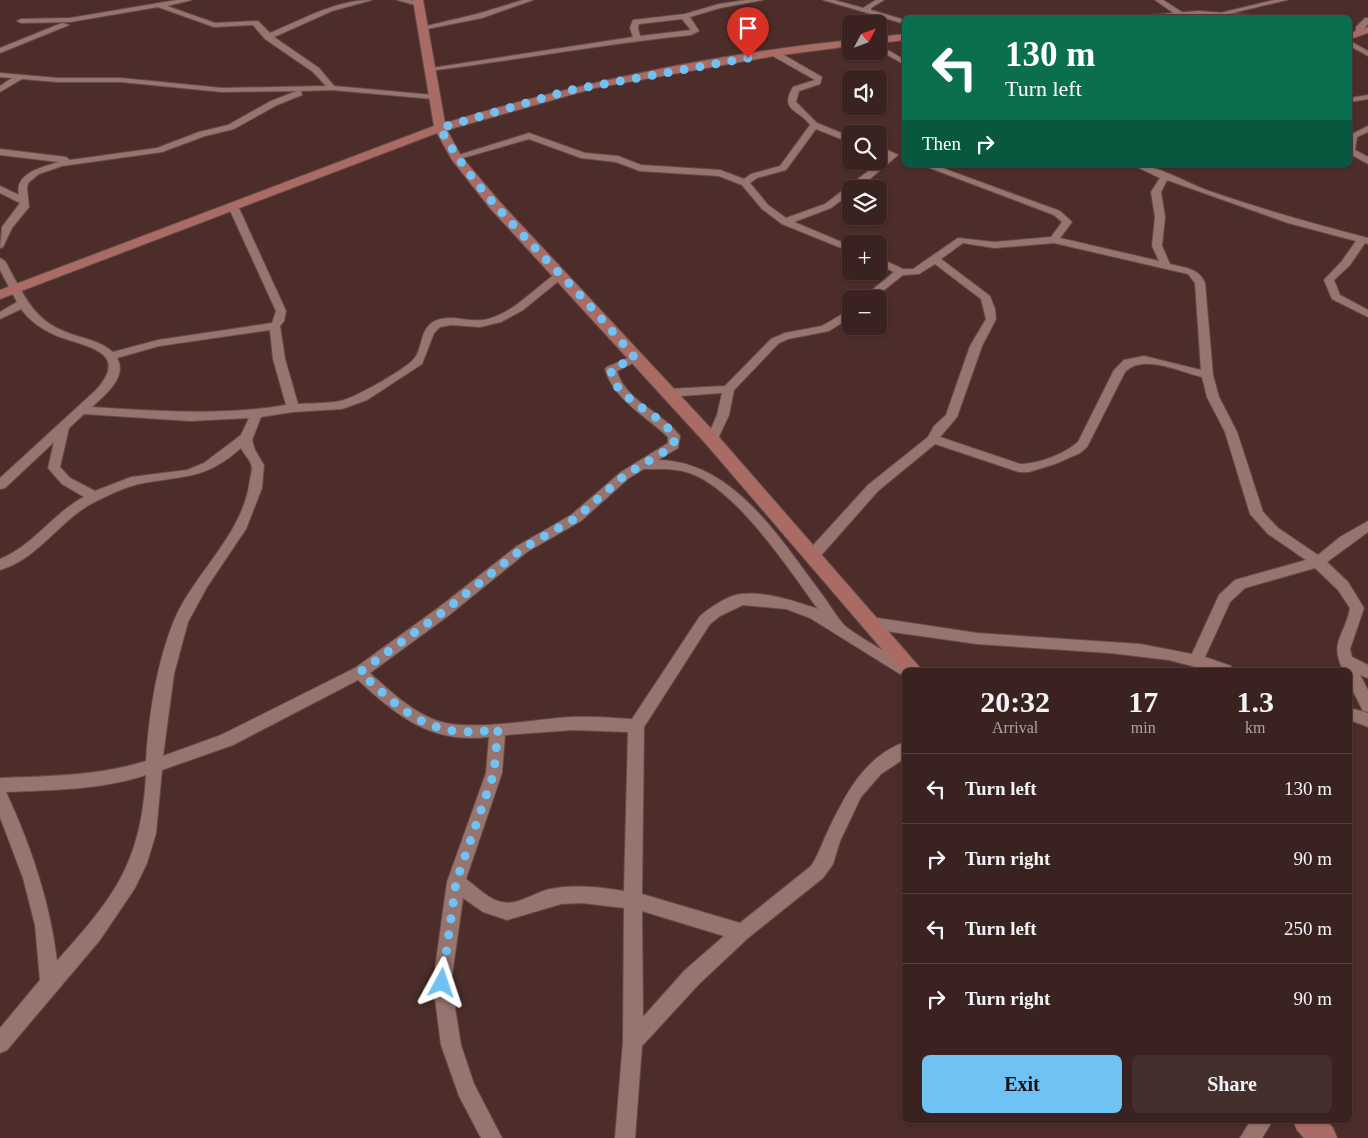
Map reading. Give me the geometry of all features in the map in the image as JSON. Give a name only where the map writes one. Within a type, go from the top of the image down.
[{"type":"street","points":[[21,21],[89,17],[189,0]]},
{"type":"street","points":[[268,37],[339,3],[369,0]]},
{"type":"street","points":[[400,0],[419,1],[433,97],[440,128],[456,157],[494,204],[712,440],[910,668]]},
{"type":"street","points":[[422,28],[479,16],[530,0]]},
{"type":"street","points":[[637,38],[634,28],[636,22],[686,16],[719,6],[760,0]]},
{"type":"street","points":[[826,0],[902,23]]},
{"type":"street","points":[[867,12],[867,7],[881,0]]},
{"type":"street","points":[[1158,0],[1181,14]]},
{"type":"street","points":[[1220,14],[1284,0]]},
{"type":"street","points":[[161,6],[214,25],[255,23],[268,37],[310,65],[332,88]]},
{"type":"street","points":[[1173,15],[1228,15]]},
{"type":"street","points":[[429,69],[526,57],[637,38],[694,32],[686,16]]},
{"type":"street","points":[[0,51],[12,44],[89,17]]},
{"type":"street","points":[[1361,29],[1368,20]]},
{"type":"street","points":[[888,39],[902,37]]},
{"type":"street","points":[[0,295],[440,128],[571,90],[774,53],[842,43]]},
{"type":"street","points":[[1352,44],[1366,54]]},
{"type":"street","points":[[1352,50],[1366,54]]},
{"type":"street","points":[[774,53],[820,79],[818,82],[796,89],[792,98],[792,104],[795,109],[812,119],[814,125],[842,136]]},
{"type":"street","points":[[888,53],[902,61]]},
{"type":"street","points":[[0,75],[121,80],[222,90],[332,88],[433,97]]},
{"type":"street","points":[[0,90],[20,77]]},
{"type":"street","points":[[0,245],[7,227],[20,212],[25,202],[22,188],[28,177],[45,168],[79,161],[159,150],[202,134],[231,127],[280,100],[311,89]]},
{"type":"street","points":[[1352,100],[1368,98]]},
{"type":"street","points":[[744,184],[754,176],[783,168],[814,125]]},
{"type":"street","points":[[1352,135],[1368,129]]},
{"type":"street","points":[[456,157],[529,136],[584,156],[618,159],[640,168],[720,173],[744,184],[765,207],[786,222],[842,245]]},
{"type":"street","points":[[0,152],[79,161]]},
{"type":"street","points":[[887,152],[898,156],[887,164]]},
{"type":"street","points":[[1352,152],[1368,161]]},
{"type":"street","points":[[931,167],[1057,213],[1066,222],[1054,240]]},
{"type":"street","points":[[1142,167],[1291,221],[1365,240],[1329,280],[1336,297],[1368,314]]},
{"type":"street","points":[[865,180],[878,170]]},
{"type":"street","points":[[1165,177],[1156,192],[1160,209],[1157,246],[1166,266]]},
{"type":"street","points":[[0,189],[25,202]]},
{"type":"street","points":[[786,222],[828,206],[842,196]]},
{"type":"street","points":[[110,356],[158,343],[275,326],[279,321],[281,311],[233,206]]},
{"type":"street","points":[[887,265],[901,272],[914,272],[936,260],[961,240],[994,245],[1054,240],[1191,272],[1199,280],[1207,375],[1213,397],[1231,432],[1257,514],[1273,531],[1318,562],[1343,586],[1357,608],[1344,647],[1344,660],[1349,668]]},
{"type":"street","points":[[812,556],[873,488],[933,439],[938,429],[951,417],[976,346],[990,319],[990,309],[986,298],[936,260]]},
{"type":"street","points":[[0,261],[24,303],[40,322],[52,330],[91,342],[110,356],[114,366],[113,378],[83,410],[0,485]]},
{"type":"street","points":[[878,290],[901,272]]},
{"type":"street","points":[[83,410],[190,417],[256,414],[293,408],[329,407],[354,402],[418,362],[423,354],[427,334],[435,325],[450,322],[479,324],[503,317],[524,306],[544,285],[561,275]]},
{"type":"street","points":[[0,316],[24,303]]},
{"type":"street","points":[[668,393],[728,389],[775,341],[785,336],[825,329],[842,319]]},
{"type":"street","points":[[275,326],[279,359],[293,408]]},
{"type":"street","points":[[0,785],[80,782],[124,775],[154,766],[227,740],[360,672],[451,606],[522,549],[576,518],[625,475],[672,447],[675,439],[668,430],[616,384],[611,369],[635,358]]},
{"type":"street","points":[[933,439],[960,447],[1008,466],[1030,468],[1069,454],[1083,444],[1120,370],[1128,362],[1144,359],[1207,375]]},
{"type":"street","points":[[712,440],[724,414],[728,401],[728,389]]},
{"type":"street","points":[[0,565],[20,556],[68,513],[95,497],[137,480],[194,472],[220,460],[245,438],[256,414]]},
{"type":"street","points":[[63,429],[54,468],[66,481],[95,497]]},
{"type":"street","points":[[0,1043],[50,982],[100,927],[117,904],[146,840],[155,789],[154,766],[165,680],[178,628],[187,606],[241,527],[254,496],[258,465],[247,452],[245,438]]},
{"type":"street","points":[[641,465],[672,464],[689,468],[703,473],[724,487],[788,557],[841,629]]},
{"type":"street","points":[[1197,659],[1224,599],[1231,590],[1240,584],[1318,562],[1345,540],[1368,526]]},
{"type":"street","points":[[625,1138],[632,1042],[633,810],[636,726],[658,689],[705,620],[726,606],[741,599],[787,604],[814,614],[902,668]]},
{"type":"street","points":[[871,623],[990,640],[1141,649],[1197,659],[1221,668]]},
{"type":"street","points":[[1344,660],[1368,672]]},
{"type":"street","points":[[360,672],[399,708],[443,730],[475,734],[498,729],[573,723],[636,726]]},
{"type":"street","points":[[1352,673],[1363,691],[1368,706]]},
{"type":"street","points":[[1352,715],[1368,720]]},
{"type":"street","points":[[492,1138],[466,1089],[451,1045],[442,983],[456,882],[494,773],[498,729]]},
{"type":"street","points":[[632,1042],[692,977],[742,932],[817,872],[827,858],[832,840],[855,792],[875,770],[902,751]]},
{"type":"street","points":[[0,796],[14,826],[32,878],[44,924],[50,982]]},
{"type":"street","points":[[456,882],[494,908],[502,911],[514,912],[540,900],[562,895],[584,895],[633,901],[742,932]]},
{"type":"street","points":[[1250,1138],[1261,1123]]},
{"type":"street","points":[[1310,1123],[1323,1138]]},
{"type":"route","points":[[442,983],[443,966],[454,909],[456,882],[486,802],[494,773],[498,729],[475,734],[443,730],[399,708],[360,672],[490,577],[522,549],[576,518],[625,475],[672,447],[675,439],[650,413],[632,400],[616,384],[611,374],[611,369],[635,358],[611,329],[470,176],[456,157],[440,128],[509,106],[571,90],[748,58]]}]
